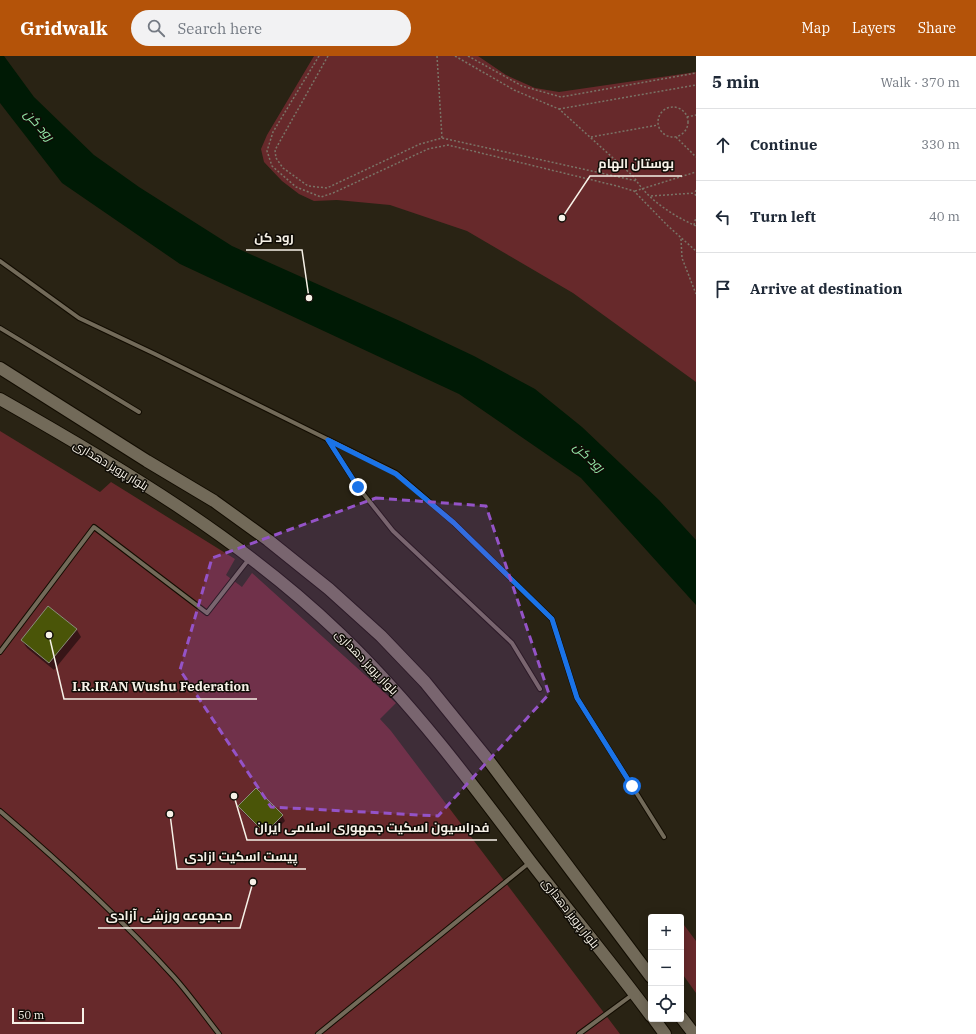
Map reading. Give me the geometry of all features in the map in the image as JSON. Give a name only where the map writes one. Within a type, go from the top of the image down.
[{"type":"main road","name":"بلوار پرویز دهداری","points":[[0,368],[147,461],[214,501],[298,564],[381,636],[425,682],[489,761],[648,973]]},
{"type":"main road","name":"بلوار پرویز دهداری","points":[[0,399],[134,478],[193,516],[296,594],[341,634],[382,677],[463,772],[648,1012]]},
{"type":"main road","points":[[684,1021],[694,1034]]},
{"type":"main road","points":[[656,1022],[665,1034]]},
{"type":"lane","points":[[0,262],[79,318],[155,354],[396,474],[454,523],[552,619],[577,698],[664,837]]},
{"type":"lane","points":[[0,328],[139,412]]},
{"type":"lane","points":[[328,440],[358,487],[393,531],[512,643],[540,689]]},
{"type":"lane","points":[[0,652],[94,527],[207,613],[250,558]]},
{"type":"lane","points":[[0,811],[52,856],[128,927],[175,978],[219,1034]]},
{"type":"lane","points":[[318,1034],[531,862]]},
{"type":"lane","points":[[579,1034],[634,993]]},
{"type":"path","points":[[319,56],[273,132],[266,151],[272,166],[296,187],[321,196],[333,193],[428,149],[448,145],[634,191],[696,251]]},
{"type":"path","points":[[328,56],[275,150],[276,158],[283,168],[308,186],[327,188],[420,144],[442,138],[637,181]]},
{"type":"path","points":[[437,56],[442,138]]},
{"type":"path","points":[[455,56],[514,90],[559,109],[634,178],[641,188],[665,209],[695,225],[696,217]]},
{"type":"path","points":[[468,56],[522,86],[561,97],[696,73]]},
{"type":"path","points":[[559,109],[696,86]]},
{"type":"path","points":[[676,107],[685,113],[687,117],[688,122],[685,132],[676,137],[671,137],[662,133],[658,125],[659,115],[666,108],[676,107]]},
{"type":"path","points":[[687,117],[696,115]]},
{"type":"path","points":[[590,137],[658,125]]},
{"type":"path","points":[[676,137],[696,157]]},
{"type":"path","points":[[634,191],[696,172]]},
{"type":"path","points":[[696,190],[696,197]]},
{"type":"path","points":[[650,196],[695,193]]},
{"type":"path","points":[[681,238],[682,258],[696,294]]},
{"type":"highlighted area","points":[[376,498],[486,506],[549,694],[438,816],[271,807],[180,670],[212,558]]},
{"type":"shaded area","points":[[314,56],[478,56],[506,75],[535,88],[559,92],[696,72],[696,382],[573,293],[467,231],[390,205],[337,200],[314,201],[299,194],[282,181],[264,162],[261,149],[267,135]]},
{"type":"shaded area","points":[[0,431],[100,492],[111,482],[235,559],[226,575],[242,587],[252,573],[396,703],[380,719],[391,731],[620,1034],[0,1034]]},
{"type":"shaded area","points":[[684,925],[696,941],[696,993],[684,976]]},
{"type":"water","points":[[0,56],[4,56],[34,97],[94,155],[139,187],[232,246],[400,321],[474,356],[535,389],[582,427],[659,500],[696,540],[696,605],[581,478],[459,394],[180,264],[62,183],[0,103]]},
{"type":"building","points":[[48,606],[77,629],[49,663],[21,640]]},
{"type":"building","points":[[256,788],[283,815],[265,833],[238,806]]},
{"type":"place","name":"بوستان الهام","points":[[562,218]]},
{"type":"place","name":"رود کن","points":[[309,298]]},
{"type":"place","name":"I.R.IRAN Wushu Federation","points":[[49,635]]},
{"type":"place","name":"فدراسیون اسکیت جمهوری اسلامی ایران","points":[[234,796]]},
{"type":"place","name":"پیست اسکیت ازادی","points":[[170,814]]},
{"type":"place","name":"مجموعه ورزشی آزادی","points":[[253,882]]},
{"type":"route","points":[[358,487],[328,440],[396,474],[454,523],[552,619],[577,698],[632,786]]}]
